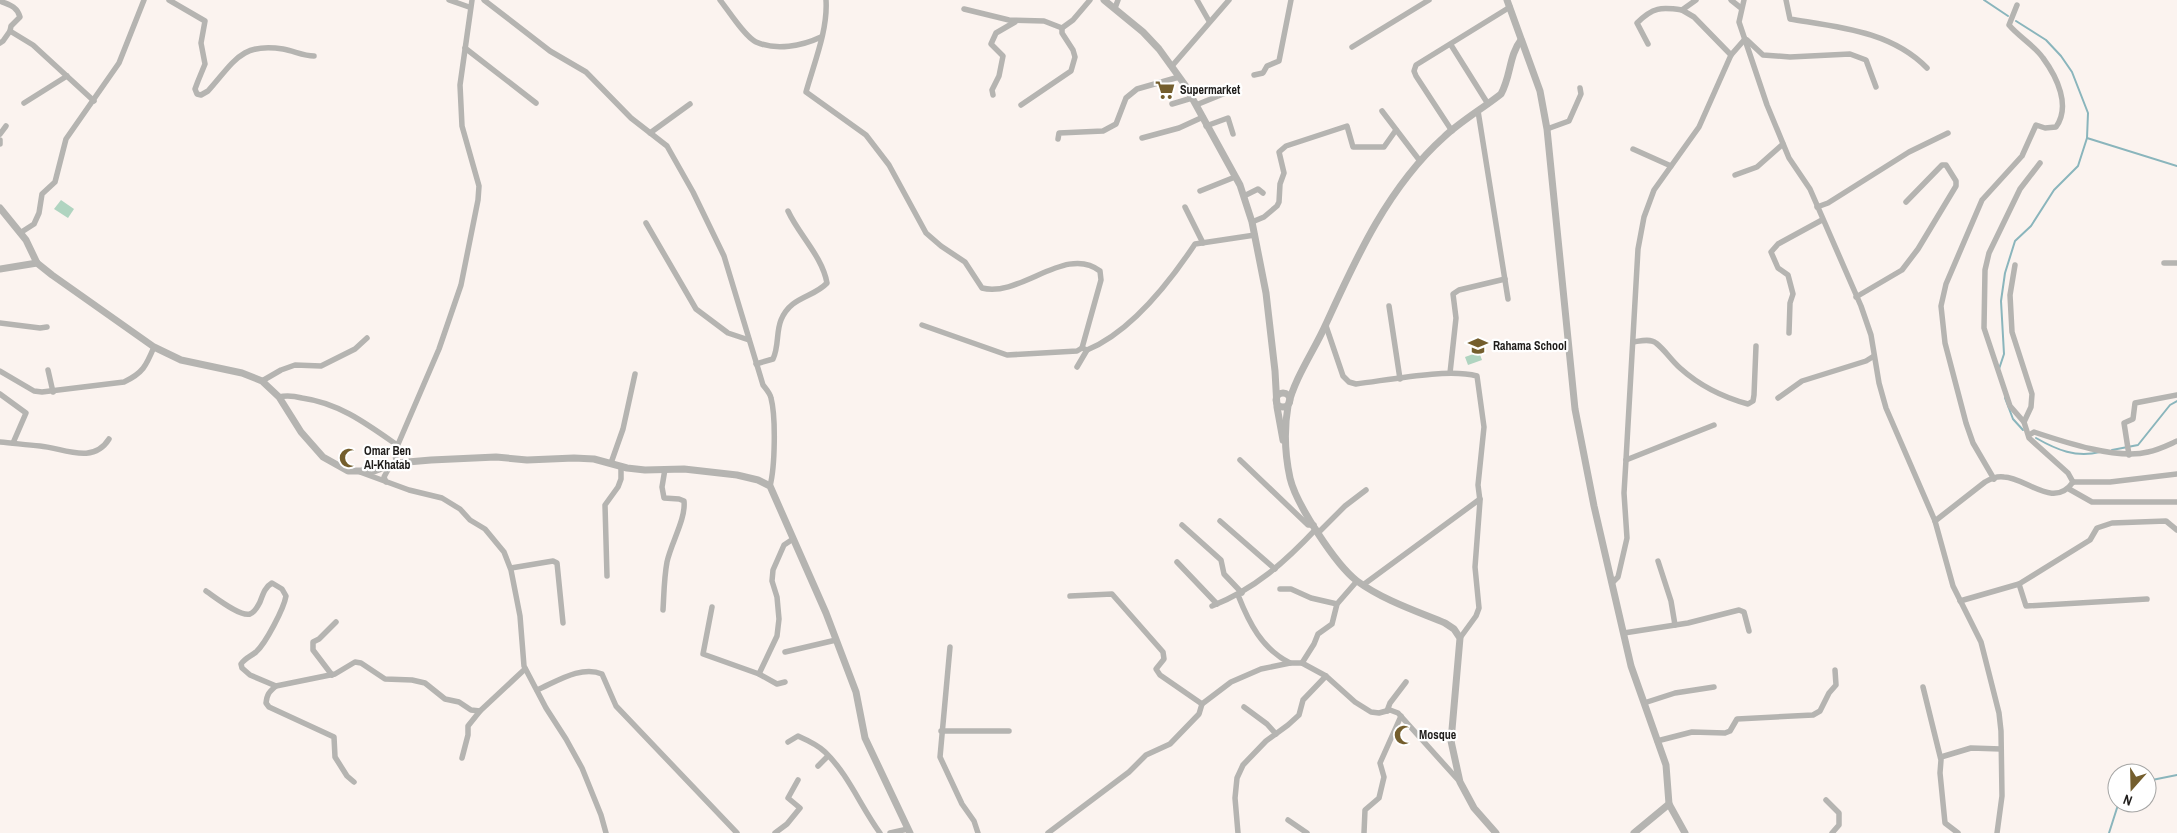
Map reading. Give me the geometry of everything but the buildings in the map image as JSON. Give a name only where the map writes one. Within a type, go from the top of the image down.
[{"type":"street","points":[[20,232],[34,224],[39,213],[42,194],[56,182],[66,139],[120,63],[144,0]]},
{"type":"street","points":[[169,0],[205,21],[201,43],[205,64],[198,81],[197,94],[201,95],[208,90],[246,51],[261,47],[271,47],[314,56]]},
{"type":"street","points":[[449,0],[469,7]]},
{"type":"street","points":[[386,482],[384,477],[394,464],[397,445],[438,349],[461,285],[478,200],[479,186],[462,126],[460,86],[469,7],[472,0]]},
{"type":"street","points":[[484,0],[550,51],[586,72],[631,118],[667,146],[711,227],[724,256],[762,385],[769,392],[772,399],[774,454],[773,476],[770,486]]},
{"type":"street","points":[[720,0],[754,42],[773,46],[805,45],[821,37]]},
{"type":"street","points":[[826,0],[821,37],[806,92],[866,135],[889,165],[926,233],[965,262],[982,288],[997,288],[1022,282],[1069,264],[1082,263],[1093,266],[1100,272],[1101,280],[1085,349],[1077,367]]},
{"type":"street","points":[[1062,28],[1073,20],[1090,0]]},
{"type":"street","points":[[1104,0],[1143,32],[1172,66],[1203,117],[1244,196],[1255,235],[1266,293],[1276,401],[1287,456]]},
{"type":"street","points":[[1115,8],[1118,0]]},
{"type":"street","points":[[1197,0],[1209,21]]},
{"type":"street","points":[[1172,66],[1229,0]]},
{"type":"street","points":[[1254,75],[1264,73],[1267,66],[1279,61],[1291,0]]},
{"type":"street","points":[[1352,47],[1429,0]]},
{"type":"street","points":[[1682,10],[1696,0]]},
{"type":"street","points":[[1731,0],[1741,8]]},
{"type":"street","points":[[1744,0],[1739,22],[1767,105],[1783,144],[1810,189],[1856,297],[1871,335],[1886,408],[1936,521],[1953,586],[1974,626],[1985,655],[1999,713],[2002,796],[1997,833]]},
{"type":"street","points":[[1786,0],[1790,19],[1854,29],[1903,48],[1927,68]]},
{"type":"street","points":[[0,2],[15,7],[20,16],[11,26],[3,42],[0,42]]},
{"type":"street","points":[[1452,131],[1414,71],[1416,65],[1451,44],[1508,4],[1540,91],[1547,129],[1574,409],[1586,470],[1631,666],[1666,765],[1669,804],[1685,833]]},
{"type":"street","points":[[1994,479],[1973,443],[1966,424],[1946,343],[1941,306],[1946,284],[1982,200],[2022,156],[2036,125],[2045,128],[2056,127],[2062,119],[2063,100],[2054,77],[2043,57],[2009,25],[2017,5]]},
{"type":"street","points":[[1648,44],[1637,23],[1661,7],[1682,10],[1694,17],[1731,55]]},
{"type":"street","points":[[964,9],[1017,21],[1044,21],[1062,28]]},
{"type":"street","points":[[993,95],[992,90],[999,76],[1003,56],[991,44],[996,32],[1017,21]]},
{"type":"street","points":[[1021,105],[1071,71],[1076,58],[1074,50],[1062,33],[1062,28]]},
{"type":"street","points":[[10,31],[33,45],[94,101]]},
{"type":"street","points":[[1613,582],[1618,577],[1628,538],[1624,493],[1638,249],[1644,217],[1654,190],[1699,128],[1731,55],[1746,39]]},
{"type":"street","points":[[1746,39],[1763,55],[1790,57],[1850,54],[1866,60],[1876,88]]},
{"type":"street","points":[[1276,401],[1282,407],[1289,403],[1299,377],[1326,326],[1342,286],[1363,245],[1387,205],[1420,161],[1452,131],[1501,94],[1512,66],[1513,52],[1521,40]]},
{"type":"street","points":[[1451,44],[1488,104]]},
{"type":"street","points":[[465,48],[536,103]]},
{"type":"street","points":[[24,103],[67,76]]},
{"type":"street","points":[[1058,139],[1059,133],[1104,131],[1116,124],[1126,98],[1137,89],[1179,77]]},
{"type":"street","points":[[1547,129],[1569,121],[1581,94],[1580,88]]},
{"type":"street","points":[[1172,104],[1194,102],[1223,94]]},
{"type":"street","points":[[650,133],[690,104]]},
{"type":"street","points":[[1382,111],[1420,161]]},
{"type":"street","points":[[1478,111],[1508,299]]},
{"type":"street","points":[[1142,138],[1179,128],[1203,117]]},
{"type":"street","points":[[1206,126],[1228,118],[1233,134]]},
{"type":"street","points":[[0,134],[6,126]]},
{"type":"street","points":[[1252,222],[1264,217],[1277,206],[1284,173],[1279,152],[1286,146],[1347,126],[1353,147],[1384,147],[1396,130]]},
{"type":"street","points":[[1817,207],[1828,203],[1909,152],[1948,133]]},
{"type":"street","points":[[1735,175],[1757,167],[1770,153],[1783,144]]},
{"type":"street","points":[[1634,149],[1671,166]]},
{"type":"street","points":[[2040,163],[2020,189],[1989,253],[1984,270],[1984,328],[2010,406],[2024,422],[2029,438],[2068,473],[2073,482]]},
{"type":"street","points":[[1856,297],[1902,270],[1918,249],[1956,186],[1956,181],[1946,165],[1942,165],[1906,202]]},
{"type":"street","points":[[1200,191],[1235,177]]},
{"type":"street","points":[[1244,196],[1258,189],[1263,193]]},
{"type":"street","points":[[1185,207],[1203,244]]},
{"type":"street","points":[[0,208],[26,240],[37,264],[154,347],[181,360],[242,373],[262,381],[279,397],[301,432],[323,457],[340,468],[360,472],[409,490],[442,498],[460,509],[470,520],[485,529],[504,552],[511,568],[520,616],[525,669],[582,768],[601,815],[606,833]]},
{"type":"street","points":[[756,364],[773,359],[780,321],[786,312],[800,298],[823,287],[827,283],[822,267],[788,211]]},
{"type":"street","points":[[1789,333],[1790,303],[1793,294],[1788,275],[1778,268],[1771,252],[1778,244],[1822,220]]},
{"type":"street","points":[[646,223],[696,309],[728,333],[749,340]]},
{"type":"street","points":[[922,325],[1007,355],[1085,349],[1104,343],[1117,334],[1170,281],[1195,244],[1255,235]]},
{"type":"street","points":[[2164,263],[2177,263]]},
{"type":"street","points":[[0,269],[37,264]]},
{"type":"street","points":[[2015,265],[2010,295],[2012,332],[2032,394],[2031,407],[2024,422]]},
{"type":"street","points":[[1450,373],[1456,318],[1453,294],[1459,290],[1505,278]]},
{"type":"street","points":[[1389,306],[1400,379]]},
{"type":"street","points":[[0,323],[40,328],[47,327]]},
{"type":"street","points":[[1326,326],[1343,376],[1349,382],[1356,384],[1450,373],[1472,374],[1477,376],[1479,380],[1484,427],[1478,485],[1480,499],[1476,567],[1479,608],[1476,616],[1460,638],[1451,741],[1460,782]]},
{"type":"street","points":[[262,381],[281,370],[295,365],[321,366],[355,349],[367,338]]},
{"type":"street","points":[[1633,342],[1647,340],[1655,342],[1679,367],[1696,381],[1719,395],[1748,404],[1753,401],[1754,395],[1756,346]]},
{"type":"street","points":[[0,371],[34,391],[53,392],[124,382],[135,377],[145,368],[154,347]]},
{"type":"street","points":[[1778,398],[1802,381],[1866,361],[1874,356]]},
{"type":"street","points":[[48,370],[53,392]]},
{"type":"street","points":[[611,463],[623,429],[635,374]]},
{"type":"street","points":[[1276,401],[1277,397],[1286,392],[1299,377]]},
{"type":"street","points":[[1276,386],[1286,392]]},
{"type":"street","points":[[1286,392],[1289,403],[1286,441],[1290,479],[1316,529],[1335,559],[1360,583],[1385,597],[1445,623],[1460,638]]},
{"type":"street","points":[[0,394],[26,413],[13,443]]},
{"type":"street","points":[[279,397],[285,395],[322,401],[354,415],[397,445]]},
{"type":"street","points":[[2129,455],[2124,423],[2133,419],[2135,402],[2177,395]]},
{"type":"street","points":[[1626,460],[1714,425]]},
{"type":"street","points":[[2029,435],[2034,432],[2070,444],[2129,455],[2148,452],[2177,441]]},
{"type":"street","points":[[0,442],[41,446],[71,453],[89,454],[104,447],[109,439]]},
{"type":"street","points":[[360,472],[374,471],[394,464],[496,456],[527,460],[594,459],[645,470],[684,469],[737,475],[758,480],[770,486],[836,640],[856,692],[865,738],[909,831],[890,833]]},
{"type":"street","points":[[1240,460],[1308,525],[1316,529]]},
{"type":"street","points":[[607,576],[604,506],[618,487],[621,479],[621,466]]},
{"type":"street","points":[[662,610],[667,563],[684,514],[684,501],[664,498],[662,494],[665,469]]},
{"type":"street","points":[[2073,482],[2110,482],[2177,474]]},
{"type":"street","points":[[1936,521],[1985,482],[2004,476],[2047,492],[2060,493],[2069,488],[2073,482]]},
{"type":"street","points":[[2069,488],[2092,502],[2177,502]]},
{"type":"street","points":[[1177,562],[1215,605],[1240,594],[1275,569],[1316,529],[1366,490]]},
{"type":"street","points":[[1302,663],[1318,634],[1332,624],[1337,604],[1360,583],[1480,499]]},
{"type":"street","points":[[1220,521],[1275,569]]},
{"type":"street","points":[[1960,601],[2019,584],[2090,540],[2097,528],[2112,523],[2166,521],[2177,530]]},
{"type":"street","points":[[1182,525],[1221,560],[1224,574],[1240,594],[1247,617],[1265,644],[1272,653],[1290,663]]},
{"type":"street","points":[[759,674],[777,636],[778,612],[777,597],[772,581],[773,570],[784,545],[793,539]]},
{"type":"street","points":[[511,568],[553,561],[557,563],[563,623]]},
{"type":"street","points":[[1658,561],[1671,601],[1675,625]]},
{"type":"street","points":[[206,591],[240,613],[249,614],[253,613],[258,606],[267,586],[272,583],[282,589],[286,596],[285,603],[270,632],[257,651],[245,658],[241,664],[242,668],[250,675],[276,686]]},
{"type":"street","points":[[2019,584],[2026,606],[2147,599]]},
{"type":"street","points":[[1280,589],[1292,589],[1311,598],[1337,604]]},
{"type":"street","points":[[1070,596],[1112,594],[1163,652],[1164,659],[1156,669],[1160,675],[1202,704]]},
{"type":"street","points":[[712,607],[702,654],[759,674],[777,684],[785,682]]},
{"type":"street","points":[[1624,633],[1675,625],[1738,610],[1744,612],[1749,631]]},
{"type":"street","points":[[332,675],[313,650],[313,642],[319,639],[336,622]]},
{"type":"street","points":[[785,652],[836,640]]},
{"type":"street","points":[[950,647],[940,757],[962,804],[974,821],[978,833]]},
{"type":"street","points":[[354,782],[347,776],[335,756],[334,737],[269,707],[266,703],[268,692],[276,686],[332,675],[355,662],[361,663],[385,679],[412,680],[425,683],[445,699],[459,702],[471,710],[480,712]]},
{"type":"street","points":[[1048,833],[1129,772],[1146,755],[1170,744],[1199,714],[1202,704],[1231,682],[1261,669],[1290,663],[1302,663],[1326,676],[1355,702],[1371,712],[1387,711],[1398,713],[1460,782],[1474,808],[1496,833]]},
{"type":"street","points":[[462,758],[468,735],[468,726],[520,671],[525,669]]},
{"type":"street","points":[[1657,741],[1692,732],[1725,733],[1730,731],[1738,719],[1813,715],[1820,711],[1829,693],[1836,685],[1835,670]]},
{"type":"street","points":[[537,690],[576,673],[596,672],[602,674],[616,706],[737,833]]},
{"type":"street","points":[[1238,833],[1235,798],[1237,778],[1243,765],[1266,741],[1299,715],[1303,700],[1326,676]]},
{"type":"street","points":[[1387,711],[1390,703],[1406,682]]},
{"type":"street","points":[[1644,703],[1675,694],[1714,687]]},
{"type":"street","points":[[1923,687],[1941,758],[1940,773],[1945,824],[1958,833]]},
{"type":"street","points":[[1244,707],[1267,724],[1276,734]]},
{"type":"street","points":[[1362,832],[1364,810],[1379,798],[1384,777],[1380,763],[1383,752],[1401,716]]},
{"type":"street","points":[[941,731],[1009,731]]},
{"type":"street","points":[[788,742],[798,736],[824,751],[880,833]]},
{"type":"street","points":[[1941,758],[1971,748],[2001,749]]},
{"type":"street","points":[[818,766],[828,756]]},
{"type":"street","points":[[775,833],[800,808],[788,798],[798,780]]},
{"type":"street","points":[[1826,800],[1839,813],[1838,825],[1832,833]]},
{"type":"street","points":[[1634,833],[1669,804]]},
{"type":"street","points":[[1288,820],[1307,833]]},
{"type":"green space","points":[[61,200],[74,209],[68,218],[54,209]]},
{"type":"green space","points":[[1479,352],[1482,360],[1468,365],[1465,357]]},
{"type":"waterway","points":[[1984,0],[2008,16]]},
{"type":"waterway","points":[[1999,369],[2004,354],[2001,301],[2005,273],[2015,241],[2031,226],[2054,190],[2078,166],[2087,138],[2088,113],[2072,72],[2061,56],[2046,40],[2016,21]]},
{"type":"waterway","points":[[2087,138],[2177,166]]},
{"type":"waterway","points":[[2005,398],[2013,419],[2023,430]]},
{"type":"waterway","points":[[2112,450],[2138,445],[2170,405],[2177,401]]},
{"type":"waterway","points":[[2036,438],[2067,452],[2083,454],[2100,452]]},
{"type":"waterway","points":[[2157,779],[2177,775]]},
{"type":"waterway","points":[[2109,833],[2115,813]]},
{"type":"place","name":"Supermarket","points":[[1165,90]]},
{"type":"place","name":"Rahama School","points":[[1478,346]]},
{"type":"place","name":"Omar Ben Al-Khatab","points":[[349,458]]},
{"type":"place","name":"Mosque","points":[[1404,735]]}]
